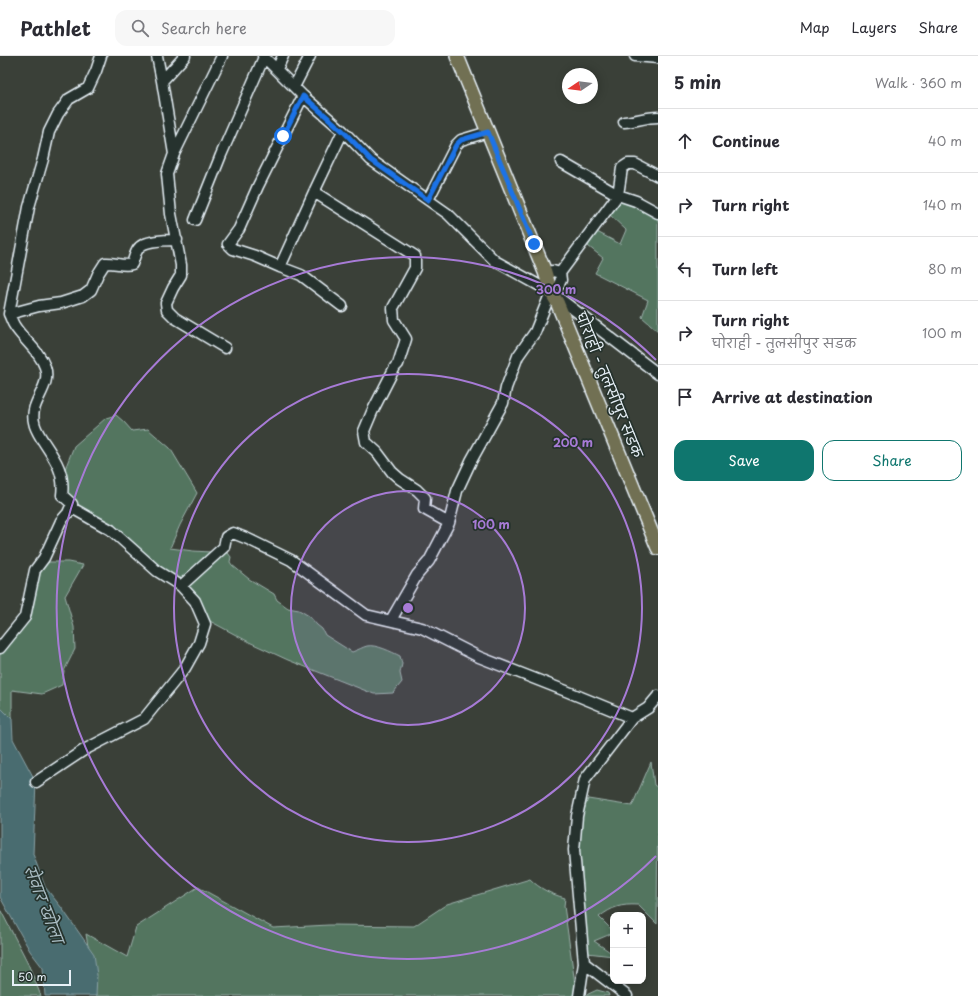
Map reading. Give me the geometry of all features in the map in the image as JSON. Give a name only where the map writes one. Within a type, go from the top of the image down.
[{"type":"main road","name":"घोराही - तुलसीपुर सडक","points":[[457,56],[546,272],[552,292],[558,302],[658,548]]},
{"type":"street","points":[[36,782],[84,750],[144,719],[185,668],[199,643],[205,624],[195,601],[181,586],[157,571],[111,530],[72,508],[72,504],[62,495],[63,484],[61,471],[39,435],[33,422],[35,408],[47,379],[45,367],[36,351],[13,325],[9,314],[29,207],[49,132],[58,114],[69,98],[88,88],[101,56]]},
{"type":"street","points":[[157,56],[174,154]]},
{"type":"street","points":[[162,81],[185,56]]},
{"type":"street","points":[[222,56],[174,154],[167,174],[170,194],[170,214],[177,240],[181,275],[166,303],[166,310],[175,318],[225,348]]},
{"type":"street","points":[[277,69],[283,56]]},
{"type":"street","points":[[294,86],[310,56]]},
{"type":"street","points":[[635,56],[658,58]]},
{"type":"street","points":[[195,220],[221,155],[264,57],[303,96],[343,131],[371,160],[448,214],[495,261],[552,292],[572,309],[658,374]]},
{"type":"street","points":[[303,96],[258,186],[239,229],[228,244],[233,249],[255,256],[301,275],[342,306]]},
{"type":"street","points":[[624,122],[658,117]]},
{"type":"street","points":[[280,267],[343,131]]},
{"type":"street","points":[[428,200],[456,145],[461,140],[488,132]]},
{"type":"street","points":[[561,162],[618,195],[636,201],[658,213]]},
{"type":"street","points":[[391,620],[417,575],[429,561],[449,522],[458,491],[471,461],[503,403],[506,388],[518,356],[535,332],[552,292],[561,280],[560,273],[618,195],[622,168],[628,164],[635,164],[658,176]]},
{"type":"street","points":[[314,192],[415,256],[415,268],[393,308],[394,320],[406,339],[398,364],[394,367],[364,431],[366,442],[377,452],[385,465],[400,479],[417,490],[425,498],[424,510],[449,522]]},
{"type":"street","points":[[9,314],[39,306],[61,303],[83,296],[91,290],[105,263],[112,262],[128,266],[132,264],[138,248],[142,245],[177,240]]},
{"type":"street","points":[[546,272],[553,271],[560,273]]},
{"type":"street","points":[[0,648],[25,617],[35,570],[44,558],[61,521],[68,513],[72,504]]},
{"type":"street","points":[[181,586],[224,547],[226,537],[233,533],[291,560],[366,615],[422,628],[479,657],[566,690],[632,718]]},
{"type":"street","points":[[579,996],[584,963],[574,850],[576,816],[585,779],[632,718],[648,708],[658,696]]},
{"type":"street","points":[[584,963],[627,996]]},
{"type":"green space","points":[[620,202],[635,202],[658,215],[658,331],[642,317],[648,300],[595,273],[603,258],[588,246],[597,232],[620,244],[626,230],[609,214]]},
{"type":"green space","points":[[116,415],[132,431],[148,429],[170,448],[197,493],[170,548],[228,553],[231,557],[230,562],[232,565],[249,579],[274,594],[277,600],[288,608],[299,610],[309,616],[322,629],[325,635],[352,652],[365,646],[375,646],[400,656],[402,664],[400,673],[402,682],[393,693],[374,694],[288,660],[249,642],[208,620],[195,599],[74,507],[64,494],[67,485],[65,469],[74,446],[106,418]]},
{"type":"green space","points":[[36,562],[68,562],[83,565],[65,596],[74,627],[75,649],[64,671],[62,685],[42,694],[12,690],[12,719],[0,707],[0,639],[22,618]]},
{"type":"green space","points":[[651,762],[654,785],[658,788],[657,924],[638,905],[617,907],[599,917],[610,928],[610,934],[594,941],[610,952],[610,956],[579,952],[579,842],[580,827],[585,806],[588,799],[632,806]]},
{"type":"green space","points":[[530,879],[546,891],[565,898],[564,906],[575,984],[574,996],[96,996],[86,934],[127,957],[136,927],[198,887],[273,928],[329,925],[414,926],[447,904]]},
{"type":"green space","points":[[0,909],[27,961],[41,996],[0,996]]},
{"type":"green space","points":[[597,990],[608,993],[609,996],[584,996]]},
{"type":"water","name":"सेवार खोला","points":[[0,707],[12,719],[13,739],[36,782],[33,854],[45,887],[94,954],[97,975],[96,996],[45,996],[43,968],[30,951],[0,897]]},
{"type":"route","points":[[283,136],[303,96],[343,131],[371,160],[428,200],[456,145],[461,140],[488,132],[534,244]]}]
